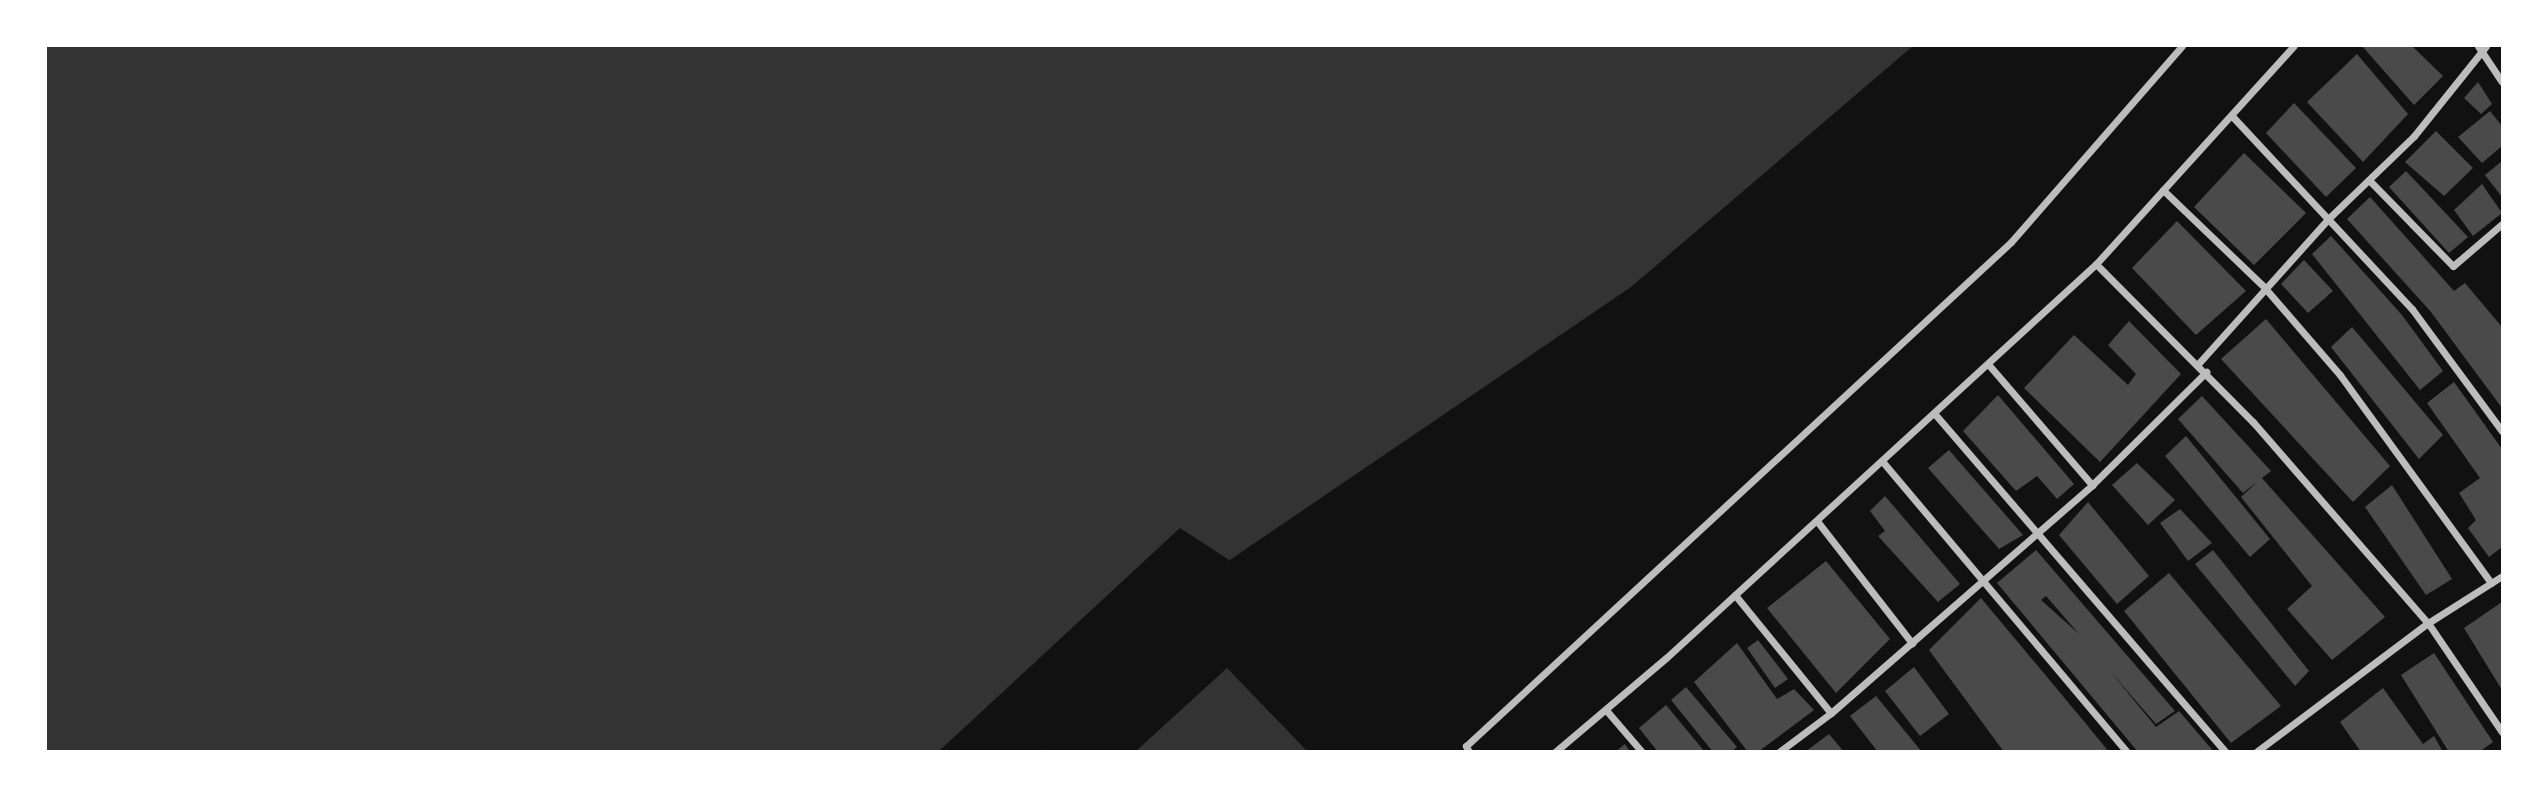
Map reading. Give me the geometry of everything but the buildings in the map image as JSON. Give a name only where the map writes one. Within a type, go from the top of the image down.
[{"type":"street","points":[[1469,751],[1466,746],[2011,242],[2182,46]]},
{"type":"street","points":[[1555,751],[1606,710],[1735,595],[2096,264],[2294,46]]},
{"type":"street","points":[[2199,364],[2264,287],[2327,220],[2414,136],[2482,47],[2502,82]]},
{"type":"street","points":[[2232,116],[2412,309],[2502,430]]},
{"type":"street","points":[[2369,180],[2454,266],[2502,224]]},
{"type":"street","points":[[2163,191],[2264,287],[2413,471],[2491,583]]},
{"type":"street","points":[[2096,264],[2199,364],[2428,623],[2502,732]]},
{"type":"street","points":[[1987,363],[2092,485]]},
{"type":"street","points":[[1779,751],[1831,713],[2092,485],[2206,372]]},
{"type":"street","points":[[1934,413],[2226,751]]},
{"type":"street","points":[[1882,461],[2127,751]]},
{"type":"street","points":[[1817,521],[1912,643]]},
{"type":"street","points":[[2256,751],[2428,623],[2502,576]]},
{"type":"street","points":[[1735,595],[1831,713]]},
{"type":"street","points":[[1606,710],[1642,751]]},
{"type":"shaded area","points":[[46,46],[1913,46],[1631,287],[1218,568],[1038,752],[46,751]]},
{"type":"shaded area","points":[[1227,668],[1307,751],[1136,751]]},
{"type":"pier","points":[[1180,528],[1229,560],[1039,751],[939,751]]}]
